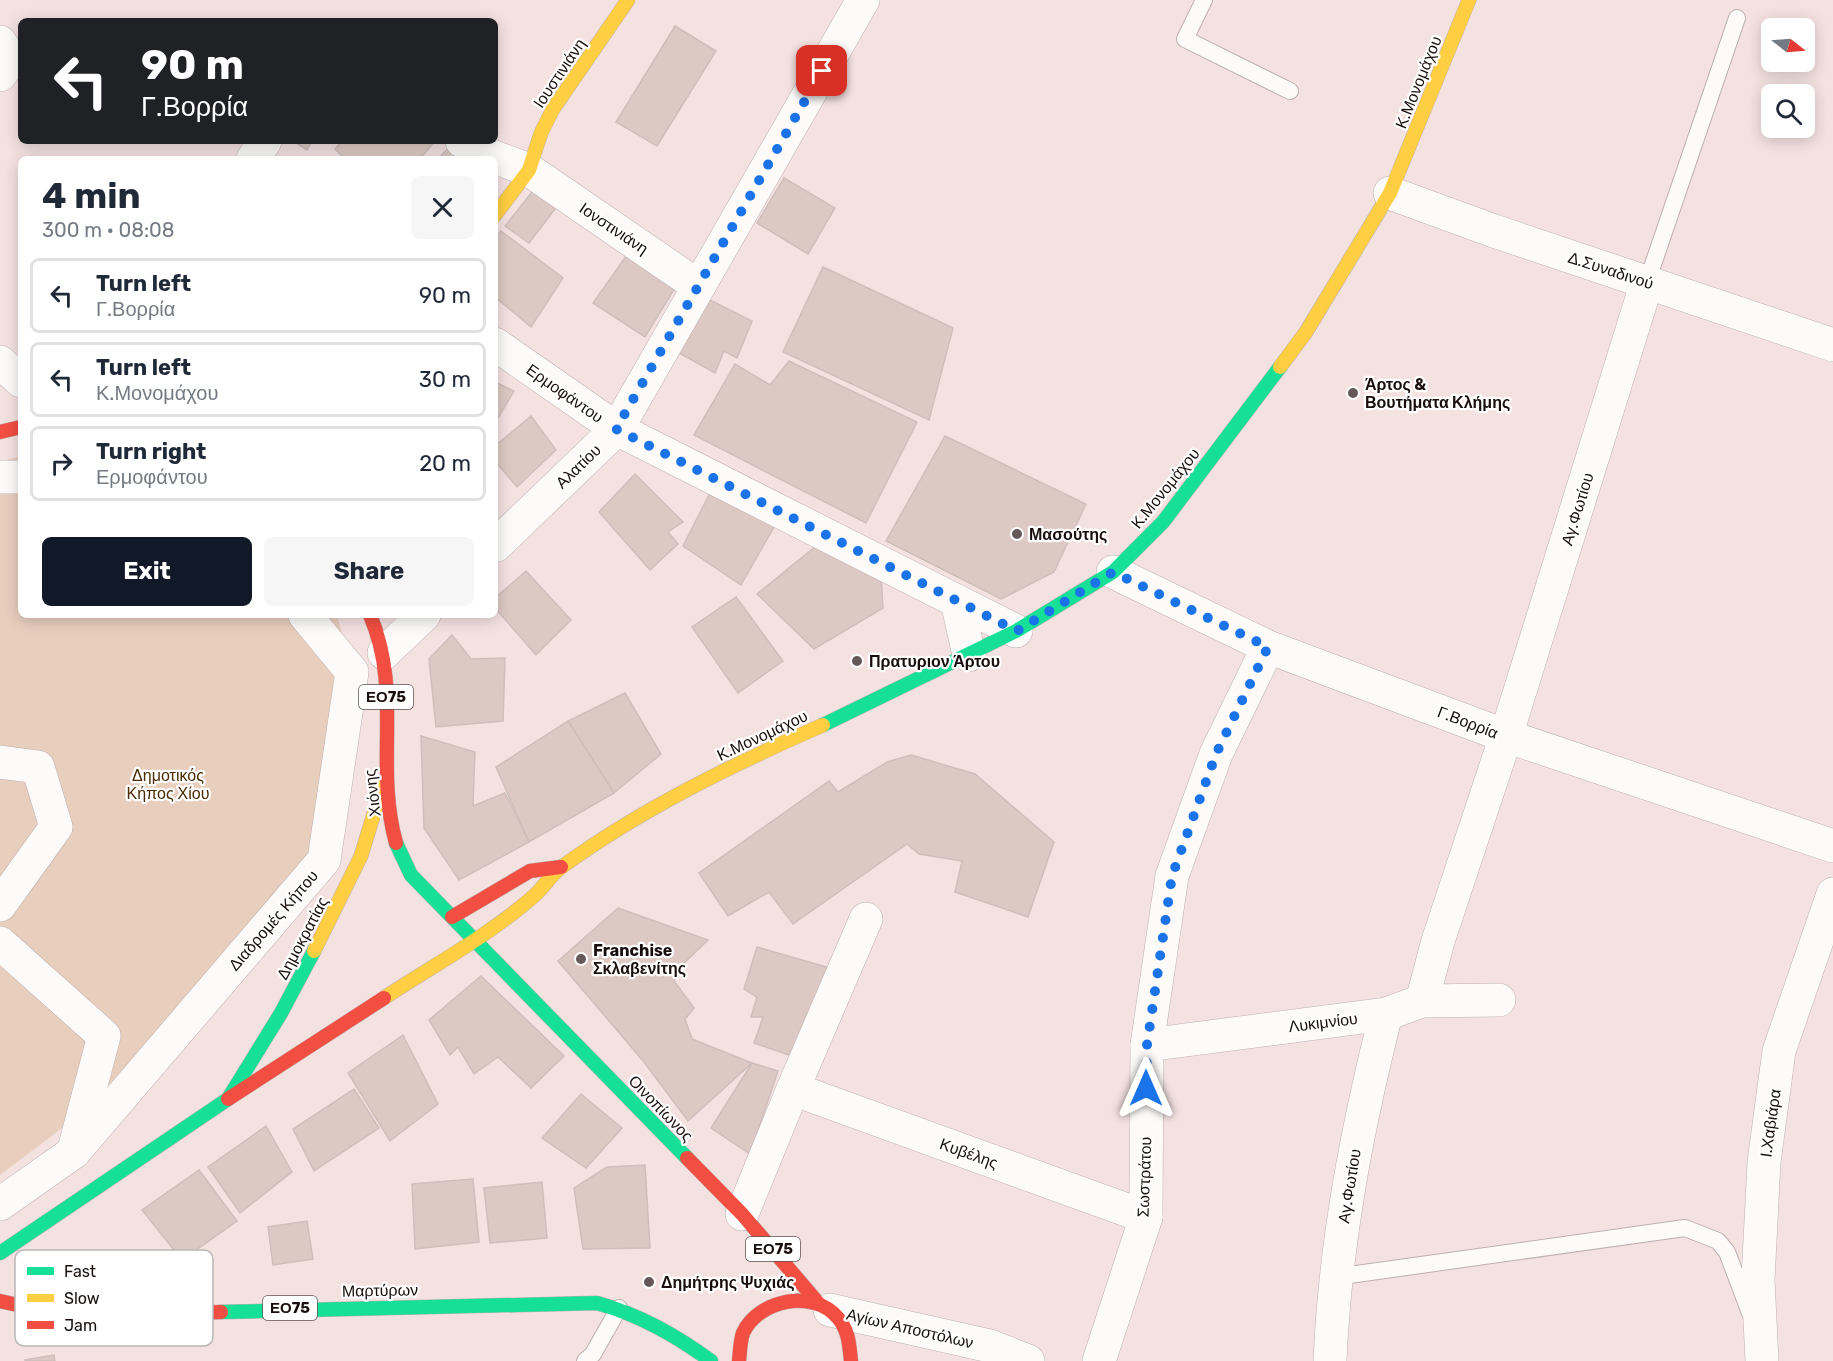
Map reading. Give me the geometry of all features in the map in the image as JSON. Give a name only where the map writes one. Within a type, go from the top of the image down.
[{"type":"main road","name":"Ιουστινιάνη","points":[[498,211],[529,170],[541,133],[553,109],[628,0]]},
{"type":"main road","name":"Κ.Μονομάχου","points":[[473,940],[535,895],[561,867],[618,830],[746,759],[858,709],[1017,631],[1113,572],[1163,522],[1306,333],[1390,193],[1469,0]]},
{"type":"main road","points":[[0,432],[18,428]]},
{"type":"main road","name":"Χιόνης","points":[[371,618],[384,653],[384,782],[401,859],[411,875],[473,940]]},
{"type":"main road","name":"Δημοκρατίας","points":[[228,1099],[286,1003],[340,901],[361,856],[384,782]]},
{"type":"main road","name":"Κ.Μονομάχου","points":[[452,917],[530,871],[561,867]]},
{"type":"main road","name":"Δημοκρατίας","points":[[0,1253],[228,1099],[473,940]]},
{"type":"main road","name":"Οινοπίωνος","points":[[473,940],[742,1214],[832,1317]]},
{"type":"main road","points":[[739,1361],[743,1334],[752,1318],[766,1307],[784,1300],[802,1299],[832,1317]]},
{"type":"main road","name":"Μαρτύρων","points":[[0,1301],[15,1304]]},
{"type":"main road","name":"Μαρτύρων","points":[[213,1312],[582,1302],[618,1308],[641,1316],[672,1333],[711,1361]]},
{"type":"main road","name":"ΕΟ75","points":[[832,1317],[857,1357]]},
{"type":"street","name":"Αλατίου","points":[[498,543],[616,429],[863,0]]},
{"type":"street","points":[[0,42],[6,50],[7,61],[0,75]]},
{"type":"street","name":"Ιονστινιάνη","points":[[468,144],[491,156]]},
{"type":"street","name":"Ιονστινιάνη","points":[[498,158],[529,170],[698,286]]},
{"type":"street","name":"Δ.Συναδινού","points":[[1390,193],[1494,231],[1833,345]]},
{"type":"street","name":"Αγ.Φωτίου","points":[[1422,1001],[1445,919],[1506,736],[1647,282]]},
{"type":"street","name":"Ερμοφάντου","points":[[498,346],[616,429],[1017,631]]},
{"type":"street","points":[[0,362],[18,378]]},
{"type":"street","points":[[0,477],[18,477]]},
{"type":"street","name":"Γ.Βορρία","points":[[1113,572],[1268,647],[1506,736],[1833,846]]},
{"type":"street","points":[[957,601],[969,654]]},
{"type":"street","name":"Διαδρομές Κήπου","points":[[0,1204],[74,1152],[324,860],[352,672],[307,618]]},
{"type":"street","points":[[384,653],[420,618]]},
{"type":"street","name":"Σωστράτου","points":[[1099,1361],[1146,1216],[1147,1045],[1172,876],[1216,754],[1268,647]]},
{"type":"street","points":[[0,762],[38,767],[56,827],[0,905]]},
{"type":"street","name":"Ι.Χαβιάρα","points":[[1762,1352],[1758,1280],[1764,1162],[1779,1051],[1833,894]]},
{"type":"street","points":[[742,1214],[866,919]]},
{"type":"street","points":[[0,943],[104,1036],[74,1152]]},
{"type":"street","name":"Λυκιμνίου","points":[[1147,1045],[1386,1014],[1422,1001],[1499,1000]]},
{"type":"street","name":"Αγ.Φωτίου","points":[[1330,1361],[1335,1277],[1351,1166],[1386,1014]]},
{"type":"street","name":"Κυβέλης","points":[[793,1089],[1146,1216]]},
{"type":"street","name":"Αγίων Αποστόλων","points":[[832,1317],[990,1346],[1028,1361]]},
{"type":"street","points":[[950,1361],[990,1346]]},
{"type":"lane","points":[[1204,0],[1185,39],[1290,91]]},
{"type":"lane","name":"Αγ.Φωτίου","points":[[1647,282],[1737,18]]},
{"type":"lane","points":[[1335,1277],[1685,1228],[1718,1241],[1727,1252],[1762,1352]]},
{"type":"lane","points":[[585,1361],[593,1354],[618,1308]]},
{"type":"green space","name":"Δημοτικός Κήπος Χίου","points":[[18,458],[18,618],[338,618],[352,672],[324,860],[212,1015],[0,1175],[0,461]]},
{"type":"building","points":[[675,26],[716,51],[657,146],[616,122]]},
{"type":"building","points":[[298,144],[310,144],[307,150]]},
{"type":"building","points":[[339,144],[432,144],[422,156],[342,156],[335,149]]},
{"type":"building","points":[[452,144],[456,144],[470,156],[441,156]]},
{"type":"building","points":[[784,178],[835,208],[808,254],[757,223]]},
{"type":"building","points":[[536,187],[559,204],[529,243],[505,226]]},
{"type":"building","points":[[501,231],[563,278],[531,327],[498,300],[498,234]]},
{"type":"building","points":[[629,252],[678,283],[645,337],[593,303]]},
{"type":"building","points":[[823,267],[953,328],[929,420],[783,352]]},
{"type":"building","points":[[706,298],[752,321],[737,358],[724,351],[715,373],[679,353]]},
{"type":"building","points":[[789,361],[917,422],[866,523],[694,435],[735,364],[770,385]]},
{"type":"building","points":[[498,383],[514,391],[498,418]]},
{"type":"building","points":[[531,416],[556,450],[517,487],[498,465],[498,444]]},
{"type":"building","points":[[945,436],[1086,504],[1054,572],[1001,599],[886,541]]},
{"type":"building","points":[[635,474],[683,522],[668,532],[678,544],[650,570],[599,512]]},
{"type":"building","points":[[713,487],[778,520],[741,585],[683,546]]},
{"type":"building","points":[[821,542],[881,575],[883,608],[814,649],[757,594]]},
{"type":"building","points":[[526,571],[571,620],[536,655],[498,611],[498,595]]},
{"type":"building","points":[[736,597],[783,661],[738,693],[692,627]]},
{"type":"building","points":[[452,635],[471,659],[505,658],[503,721],[436,727],[429,659]]},
{"type":"building","points":[[625,693],[661,754],[614,793],[568,721]]},
{"type":"building","points":[[568,721],[614,793],[529,842],[496,767]]},
{"type":"building","points":[[421,736],[475,752],[473,806],[505,793],[529,842],[459,880],[424,828]]},
{"type":"building","points":[[911,755],[975,774],[1054,842],[1028,917],[955,892],[962,861],[919,854],[907,844],[793,924],[769,892],[728,916],[699,873],[829,781],[838,792],[887,762]]},
{"type":"building","points":[[618,908],[708,940],[680,967],[674,981],[694,1008],[685,1019],[692,1039],[752,1063],[688,1121],[644,1062],[558,961]]},
{"type":"building","points":[[757,947],[830,968],[792,1056],[754,1043],[763,1017],[751,1017],[757,997],[744,989]]},
{"type":"building","points":[[481,976],[564,1056],[531,1088],[498,1057],[474,1074],[458,1047],[450,1055],[429,1020]]},
{"type":"building","points":[[403,1035],[438,1104],[390,1141],[348,1073]]},
{"type":"building","points":[[752,1063],[778,1071],[750,1154],[711,1128]]},
{"type":"building","points":[[354,1089],[379,1128],[314,1171],[293,1129]]},
{"type":"building","points":[[581,1094],[622,1128],[586,1168],[542,1138]]},
{"type":"building","points":[[266,1126],[292,1172],[240,1213],[208,1167]]},
{"type":"building","points":[[645,1165],[650,1248],[583,1249],[574,1188],[607,1167]]},
{"type":"building","points":[[199,1170],[237,1221],[196,1250],[174,1250],[142,1210]]},
{"type":"building","points":[[473,1179],[479,1242],[415,1249],[412,1184]]},
{"type":"building","points":[[542,1182],[547,1238],[490,1243],[484,1188]]},
{"type":"building","points":[[307,1221],[313,1259],[273,1265],[268,1227]]},
{"type":"building","points":[[54,1355],[55,1361],[25,1361],[25,1360]]},
{"type":"traffic: fast","points":[[823,725],[1016,631],[1113,572],[1163,522],[1280,367]]},
{"type":"traffic: fast","points":[[396,843],[411,875],[687,1158]]},
{"type":"traffic: fast","points":[[0,1253],[228,1099],[281,1013],[314,951]]},
{"type":"traffic: fast","points":[[221,1312],[597,1303],[628,1313],[657,1327],[711,1361]]},
{"type":"traffic: slow","points":[[498,211],[529,170],[541,133],[553,109],[628,0]]},
{"type":"traffic: slow","points":[[1280,367],[1306,332],[1390,193],[1469,0]]},
{"type":"traffic: slow","points":[[384,998],[518,910],[559,869],[625,825],[723,771],[823,725]]},
{"type":"traffic: slow","points":[[314,951],[361,856],[382,787]]},
{"type":"traffic: jam","points":[[0,432],[18,428]]},
{"type":"traffic: jam","points":[[371,618],[380,644],[385,672],[387,785],[396,843]]},
{"type":"traffic: jam","points":[[452,917],[530,871],[561,867]]},
{"type":"traffic: jam","points":[[228,1099],[384,998]]},
{"type":"traffic: jam","points":[[687,1158],[742,1214],[819,1304]]},
{"type":"traffic: jam","points":[[0,1301],[15,1304]]},
{"type":"traffic: jam","points":[[739,1361],[742,1336],[750,1322],[773,1306],[801,1301],[815,1303],[838,1318],[846,1333],[851,1361]]},
{"type":"traffic: jam","points":[[213,1312],[221,1312]]},
{"type":"place","name":"Άρτος & Βουτήματα Κλήμης","points":[[1353,393]]},
{"type":"place","name":"Μασούτης","points":[[1017,534]]},
{"type":"place","name":"Πρατυριον Άρτου","points":[[857,661]]},
{"type":"place","name":"Franchise Σκλαβενίτης","points":[[581,959]]},
{"type":"place","name":"Δημήτρης Ψυχιάς","points":[[649,1282]]},
{"type":"route","points":[[822,71],[616,429],[1017,631],[1113,572],[1268,647],[1216,754],[1172,876],[1147,1045],[1146,1088]]}]
